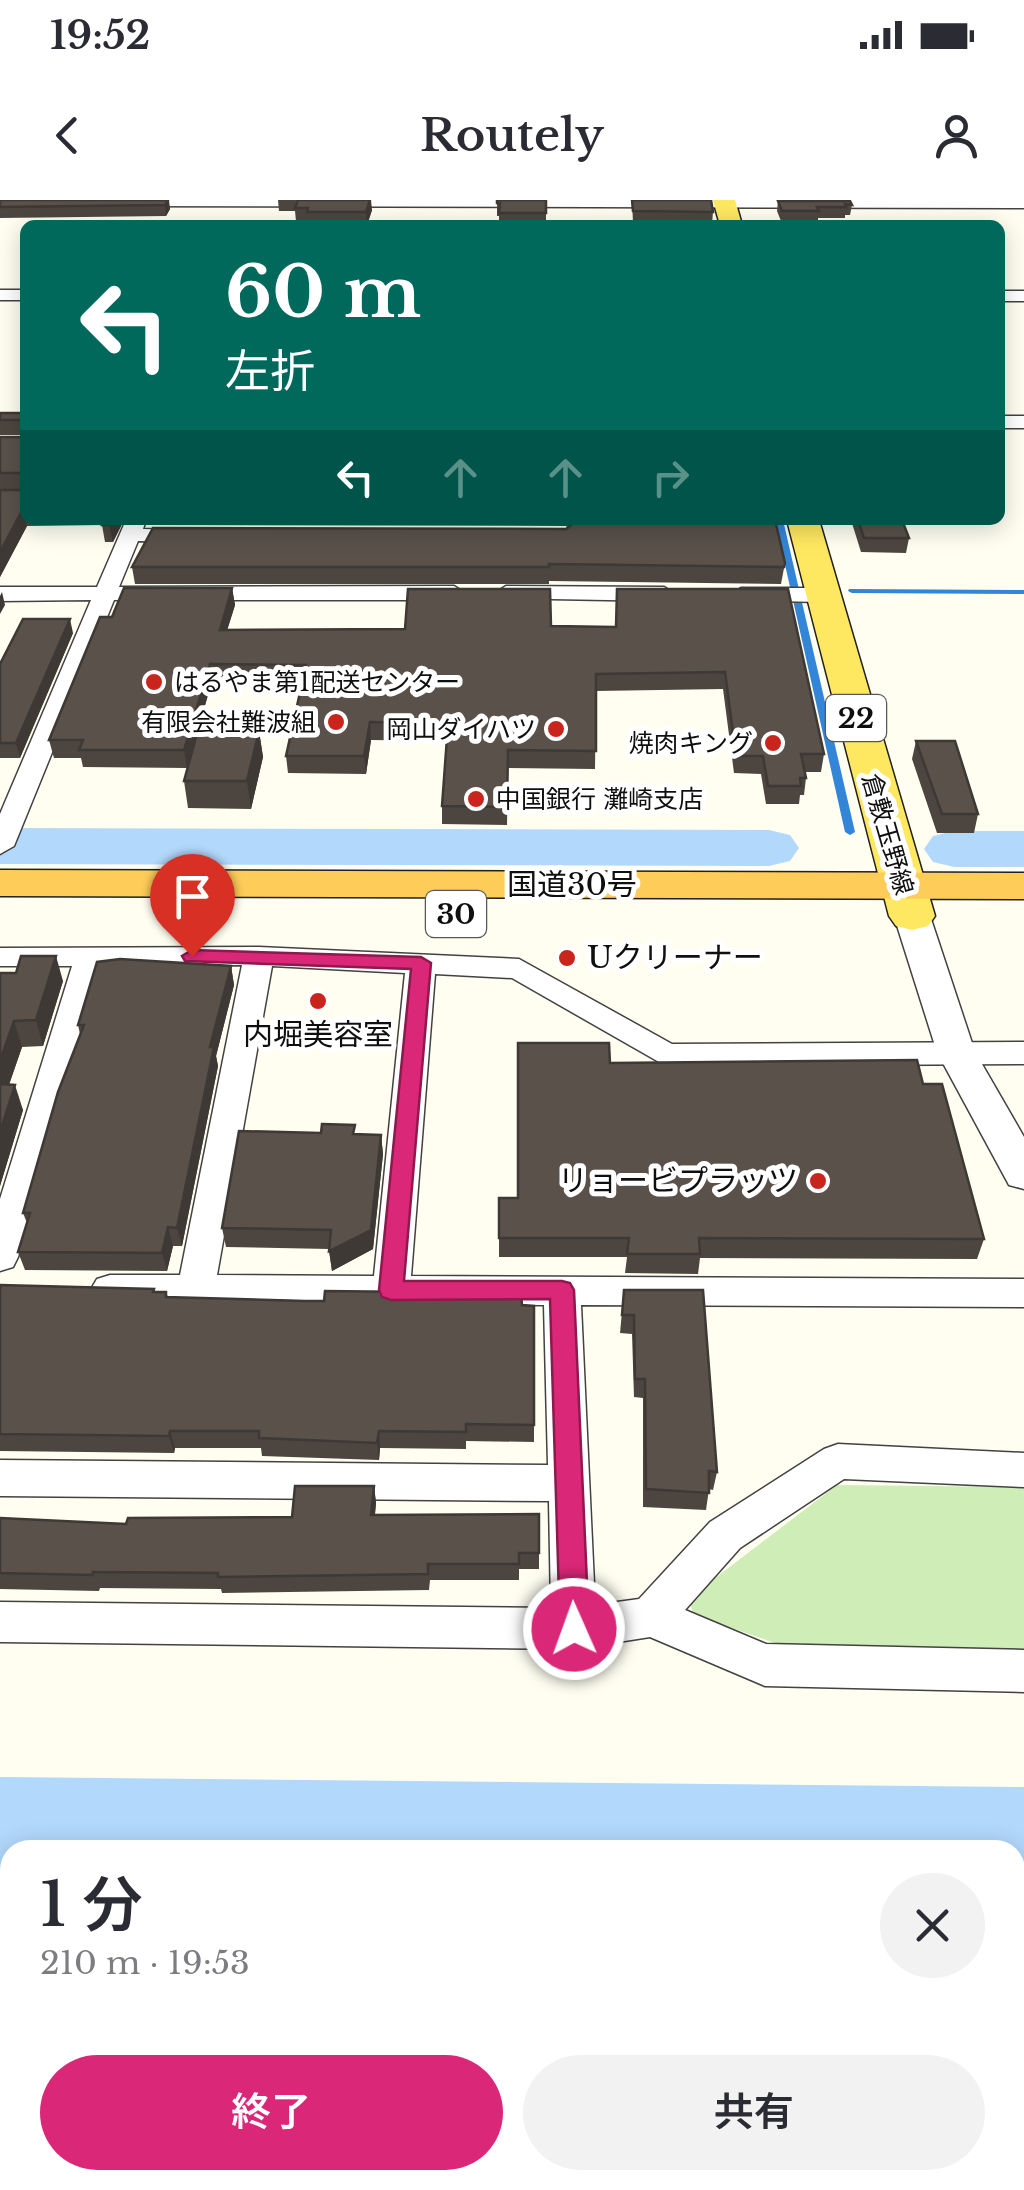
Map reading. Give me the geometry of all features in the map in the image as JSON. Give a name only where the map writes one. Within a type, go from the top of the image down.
[{"type":"highway","name":"国道30号","points":[[1,856],[907,901],[1024,916]]},
{"type":"highway","name":"国道30号","points":[[0,913],[907,901],[1024,886]]},
{"type":"main road","name":"倉敷玉野線","points":[[803,525],[805,595],[907,901]]},
{"type":"street","points":[[115,202],[726,207],[1024,204]]},
{"type":"street","points":[[1,856],[133,528],[210,536]]},
{"type":"street","points":[[0,594],[481,593],[568,583],[687,594]]},
{"type":"street","points":[[727,594],[805,595]]},
{"type":"street","points":[[907,901],[956,1052],[1024,1174]]},
{"type":"street","points":[[0,957],[260,956],[519,969],[666,1055],[1024,1053]]},
{"type":"street","points":[[196,1289],[260,956]]},
{"type":"street","points":[[0,1257],[90,957]]},
{"type":"street","points":[[391,1290],[421,963]]},
{"type":"street","points":[[78,1289],[1024,1293]]},
{"type":"street","points":[[562,1290],[574,1629]]},
{"type":"street","points":[[651,1617],[725,1535],[838,1461],[1024,1470]]},
{"type":"street","points":[[0,1478],[569,1483]]},
{"type":"street","points":[[0,1622],[574,1629],[651,1617],[765,1664],[1024,1671]]},
{"type":"green space","points":[[837,1485],[1024,1487],[1024,1652],[789,1648],[693,1614],[689,1598]]},
{"type":"building","points":[[0,200],[168,200],[165,205],[0,207]]},
{"type":"building","points":[[298,200],[370,200],[366,212],[307,212],[308,208],[295,208]]},
{"type":"building","points":[[497,200],[546,200],[546,213],[499,213]]},
{"type":"building","points":[[632,200],[711,200],[713,212],[633,211]]},
{"type":"building","points":[[778,201],[850,201],[852,205],[817,207],[819,211],[782,211]]},
{"type":"building","points":[[0,413],[20,413],[20,420],[0,420]]},
{"type":"building","points":[[0,437],[20,437],[20,473],[0,473]]},
{"type":"building","points":[[0,490],[20,490],[20,515],[0,552]]},
{"type":"building","points":[[571,525],[776,525],[785,563],[784,567],[132,567],[153,528],[566,529]]},
{"type":"building","points":[[860,525],[904,525],[909,538],[864,538]]},
{"type":"building","points":[[124,588],[232,588],[220,630],[405,629],[408,589],[550,589],[551,626],[616,627],[617,589],[788,589],[824,754],[801,754],[806,778],[800,778],[801,786],[768,786],[763,756],[736,756],[725,672],[596,674],[596,751],[508,750],[507,807],[442,806],[448,724],[370,722],[364,756],[286,756],[306,665],[210,664],[184,750],[79,750],[83,740],[49,740],[100,617],[112,617]]},
{"type":"building","points":[[23,619],[70,619],[16,743],[0,743],[0,664]]},
{"type":"building","points":[[198,730],[259,731],[247,781],[184,781]]},
{"type":"building","points":[[916,741],[955,741],[978,814],[942,814]]},
{"type":"building","points":[[21,956],[56,956],[36,1020],[14,1021],[0,1061],[0,973],[16,973]]},
{"type":"building","points":[[120,959],[231,966],[210,1047],[214,1047],[177,1228],[168,1227],[162,1253],[18,1252],[30,1213],[23,1213],[58,1092],[84,1025],[78,1025],[97,962]]},
{"type":"building","points":[[518,1043],[609,1043],[610,1063],[917,1060],[923,1084],[942,1084],[984,1239],[699,1238],[700,1254],[627,1254],[629,1238],[499,1238],[499,1198],[518,1198]]},
{"type":"building","points":[[0,1084],[15,1085],[0,1132]]},
{"type":"building","points":[[322,1124],[355,1125],[353,1134],[381,1135],[371,1230],[329,1251],[331,1230],[222,1228],[239,1131],[321,1133]]},
{"type":"building","points":[[0,1285],[154,1289],[153,1292],[166,1292],[166,1297],[305,1301],[324,1301],[325,1291],[521,1293],[522,1305],[534,1306],[534,1425],[466,1424],[466,1432],[379,1431],[377,1443],[259,1438],[259,1431],[170,1431],[169,1436],[0,1434]]},
{"type":"building","points":[[624,1290],[703,1290],[717,1472],[709,1471],[709,1493],[646,1489],[645,1379],[635,1379],[634,1315],[622,1315]]},
{"type":"building","points":[[295,1486],[374,1486],[371,1515],[539,1514],[539,1553],[519,1553],[519,1564],[428,1564],[428,1574],[218,1577],[218,1573],[0,1573],[0,1518],[126,1524],[128,1518],[292,1517]]},
{"type":"waterway","points":[[780,525],[850,832]]},
{"type":"waterway","points":[[852,591],[1024,592]]},
{"type":"waterway","points":[[0,846],[769,848]]},
{"type":"waterway","points":[[954,849],[1024,849]]},
{"type":"waterway","points":[[0,1829],[1024,1839]]},
{"type":"place","name":"はるやま第1配送センター","points":[[154,682]]},
{"type":"place","name":"有限会社難波組","points":[[336,722]]},
{"type":"place","name":"岡山ダイハツ","points":[[556,729]]},
{"type":"place","name":"焼肉キング","points":[[773,743]]},
{"type":"place","name":"中国銀行 灘崎支店","points":[[476,799]]},
{"type":"place","name":"Uクリーナー","points":[[567,958]]},
{"type":"place","name":"内堀美容室","points":[[318,1001]]},
{"type":"place","name":"リョービプラッツ","points":[[818,1181]]},
{"type":"route","points":[[192,956],[421,963],[391,1290],[562,1290],[574,1629]]}]
